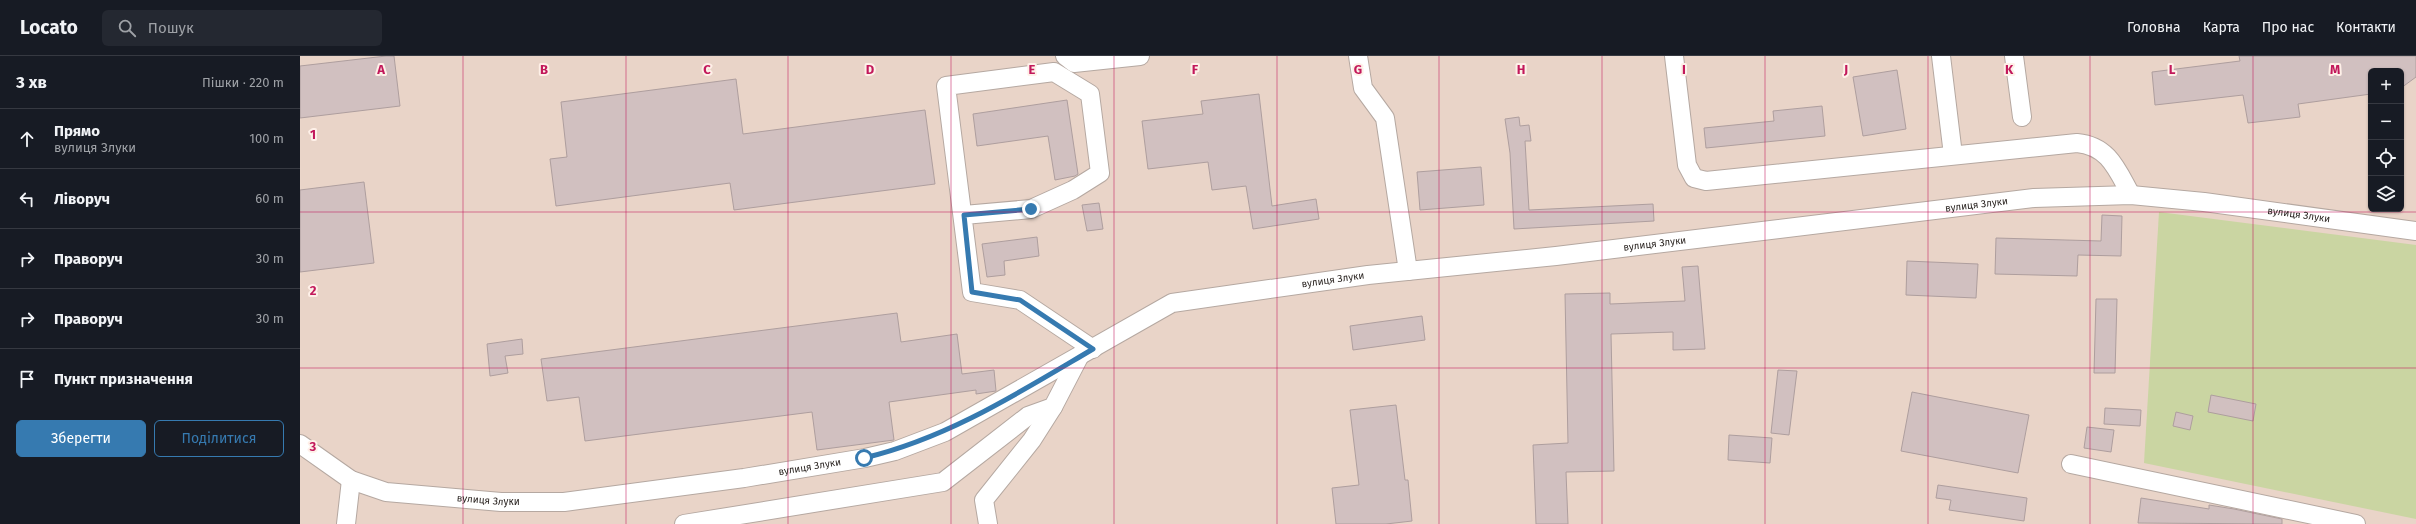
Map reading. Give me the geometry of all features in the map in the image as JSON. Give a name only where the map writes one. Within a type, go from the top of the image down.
[{"type":"street","points":[[1065,56],[1074,63],[1140,56]]},
{"type":"street","points":[[1358,56],[1363,88],[1385,118],[1408,271]]},
{"type":"street","points":[[1674,56],[1687,165],[1694,178],[1706,181],[2077,143],[2090,144],[2102,152],[2115,166],[2131,195]]},
{"type":"street","points":[[1941,56],[1953,156]]},
{"type":"street","points":[[2014,56],[2022,117]]},
{"type":"street","points":[[964,215],[1031,209],[1073,190],[1100,173],[1090,94],[1054,72],[946,86],[964,215],[972,292],[1020,300],[1086,353],[1032,440],[984,500],[988,524]]},
{"type":"street","name":"вулиця Злуки","points":[[300,444],[351,480],[386,492],[501,502],[564,502],[736,479],[864,458],[895,451],[945,432],[1018,392],[1172,303],[1408,271],[1556,256],[2034,198],[2131,195],[2204,202],[2416,231]]},
{"type":"street","points":[[684,524],[943,482],[1028,416],[1053,407]]},
{"type":"street","points":[[2071,464],[2356,524]]},
{"type":"street","points":[[346,524],[351,480]]},
{"type":"shaded area","points":[[300,56],[2416,56],[2416,524],[300,524]]},
{"type":"green space","points":[[2159,212],[2416,245],[2416,519],[2144,463]]},
{"type":"building","points":[[394,56],[400,106],[300,118],[300,66]]},
{"type":"building","points":[[2239,56],[2416,56],[2416,77],[2404,86],[2404,68],[2368,68],[2368,94],[2298,104],[2300,117],[2248,123],[2243,95],[2155,105],[2152,72],[2240,61]]},
{"type":"building","points":[[1897,70],[1906,129],[1863,136],[1853,77]]},
{"type":"building","points":[[736,79],[743,134],[925,110],[935,184],[734,210],[730,183],[556,206],[550,159],[567,157],[561,102]]},
{"type":"building","points":[[1259,94],[1272,206],[1316,199],[1319,219],[1253,229],[1246,186],[1212,190],[1208,162],[1148,169],[1142,121],[1203,114],[1201,101]]},
{"type":"building","points":[[1067,100],[1078,174],[1075,176],[1055,180],[1048,136],[977,146],[973,114]]},
{"type":"building","points":[[1822,106],[1825,136],[1706,148],[1704,128],[1774,121],[1773,111]]},
{"type":"building","points":[[1519,117],[1520,126],[1529,125],[1531,141],[1525,141],[1529,210],[1653,204],[1654,221],[1514,229],[1510,153],[1505,119]]},
{"type":"building","points":[[1481,167],[1484,205],[1420,210],[1417,172]]},
{"type":"building","points":[[364,182],[374,263],[300,272],[300,190]]},
{"type":"building","points":[[1099,203],[1103,229],[1087,231],[1082,205]]},
{"type":"building","points":[[2102,215],[2122,216],[2121,256],[2078,255],[2077,276],[1995,274],[1996,238],[2101,241]]},
{"type":"building","points":[[1037,237],[1039,256],[1004,261],[1005,275],[987,277],[982,244]]},
{"type":"building","points":[[1907,261],[1978,264],[1976,298],[1906,295]]},
{"type":"building","points":[[1698,266],[1705,349],[1673,350],[1673,332],[1611,334],[1614,471],[1566,472],[1568,524],[1536,524],[1533,445],[1568,443],[1565,294],[1610,293],[1610,304],[1685,301],[1682,267]]},
{"type":"building","points":[[2096,299],[2117,299],[2115,373],[2094,373]]},
{"type":"building","points":[[897,313],[901,342],[957,334],[962,374],[994,370],[996,391],[976,394],[976,390],[889,402],[894,440],[817,450],[812,412],[585,441],[579,397],[547,401],[541,359]]},
{"type":"building","points":[[1422,316],[1425,340],[1353,350],[1350,326]]},
{"type":"building","points":[[522,339],[523,354],[505,356],[508,373],[490,376],[487,344]]},
{"type":"building","points":[[1778,370],[1797,371],[1789,435],[1771,433]]},
{"type":"building","points":[[1912,392],[2029,415],[2018,473],[1901,451]]},
{"type":"building","points":[[2211,395],[2256,404],[2253,421],[2208,412]]},
{"type":"building","points":[[1396,405],[1405,480],[1408,480],[1412,521],[1386,524],[1336,524],[1332,488],[1359,485],[1350,410]]},
{"type":"building","points":[[2105,408],[2141,410],[2140,426],[2104,424]]},
{"type":"building","points":[[2176,412],[2193,416],[2190,430],[2173,426]]},
{"type":"building","points":[[2087,427],[2114,430],[2111,452],[2084,448]]},
{"type":"building","points":[[1729,435],[1772,438],[1770,463],[1728,460]]},
{"type":"building","points":[[1938,485],[2027,498],[2024,521],[1949,510],[1951,500],[1936,498]]},
{"type":"building","points":[[2141,498],[2209,509],[2209,505],[2234,509],[2282,519],[2282,524],[2138,523]]},
{"type":"route","points":[[864,458],[895,451],[945,432],[1093,349],[1020,300],[972,292],[964,215],[1031,209]]}]
